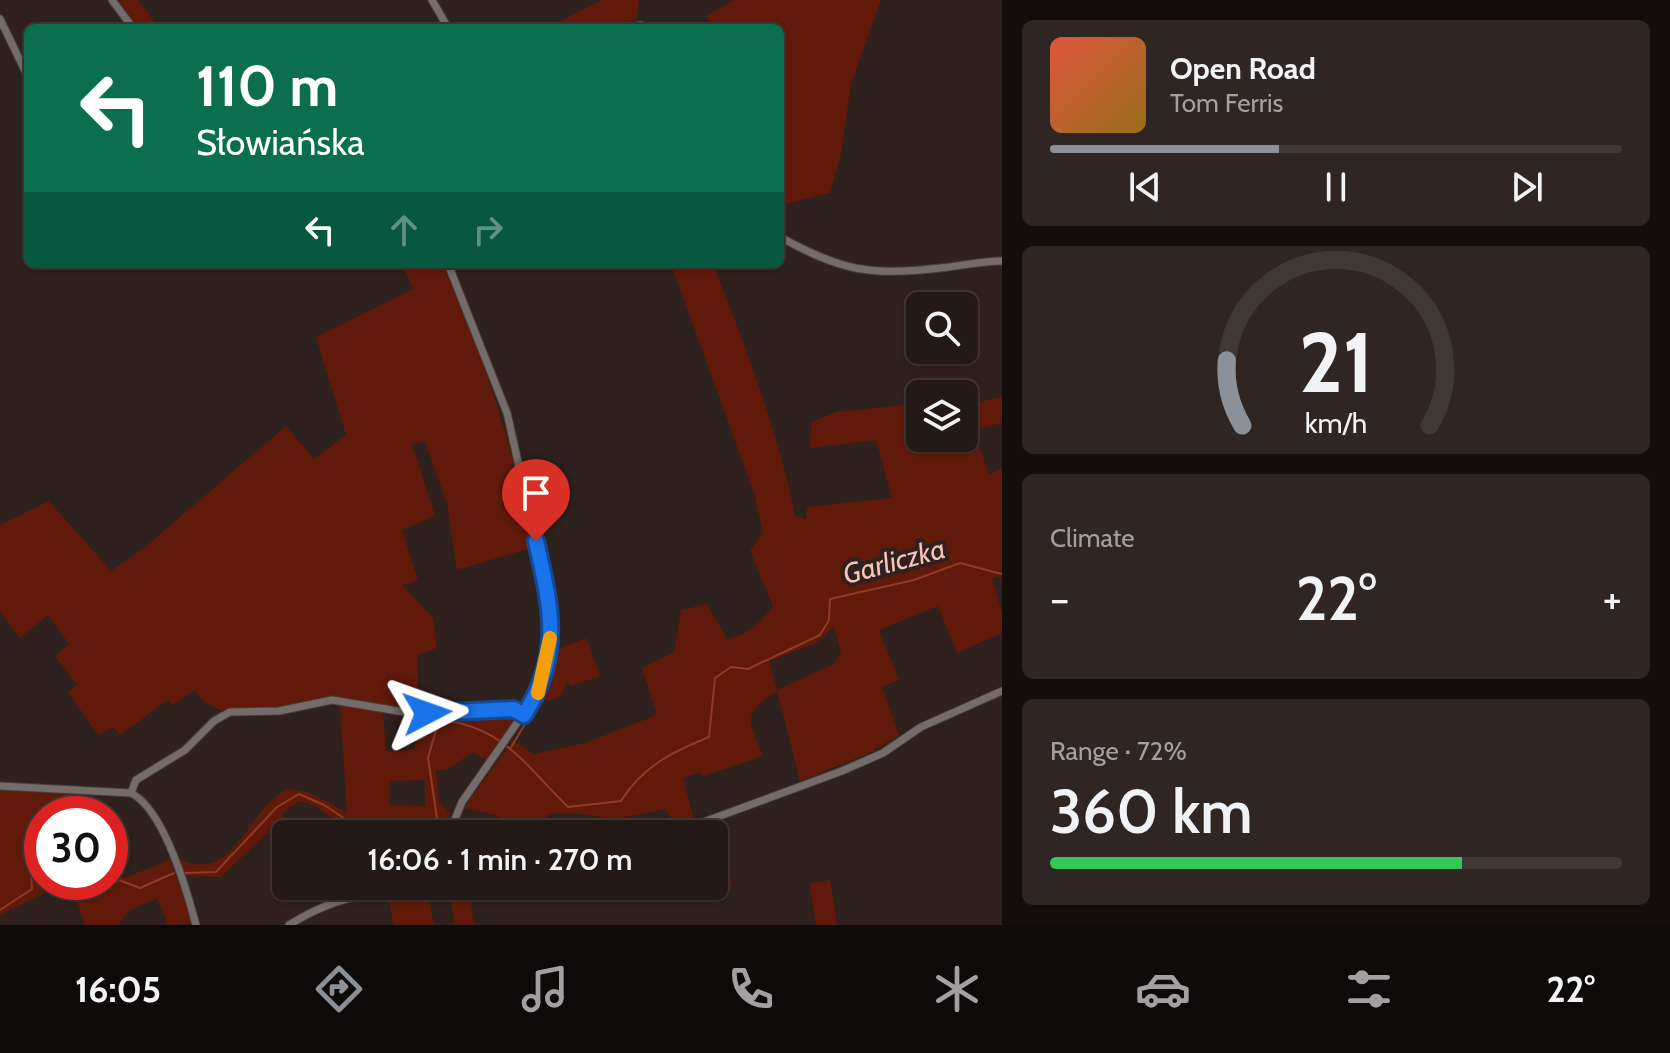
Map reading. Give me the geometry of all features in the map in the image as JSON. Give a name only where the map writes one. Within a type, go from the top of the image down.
[{"type":"street","points":[[112,0],[130,24]]},
{"type":"street","points":[[432,0],[446,24]]},
{"type":"street","points":[[0,19],[24,69]]},
{"type":"street","points":[[784,239],[826,261],[862,270],[895,271],[1002,261]]},
{"type":"street","points":[[450,268],[507,413],[551,609],[545,672],[540,690],[462,802],[455,820]]},
{"type":"street","points":[[709,820],[883,753],[921,727],[1002,691]]},
{"type":"street","points":[[131,793],[136,780],[185,750],[220,716],[279,711],[332,700],[404,712],[513,709],[524,715]]},
{"type":"street","points":[[0,786],[131,793],[150,812],[173,857],[196,925]]},
{"type":"street","points":[[289,925],[322,907],[344,900]]},
{"type":"shaded area","points":[[118,0],[138,0],[156,24],[136,24]]},
{"type":"shaded area","points":[[602,0],[639,0],[637,19],[620,24],[554,24]]},
{"type":"shaded area","points":[[733,0],[881,0],[851,84],[841,154],[830,193],[784,204],[784,24],[710,24],[707,16]]},
{"type":"shaded area","points":[[404,268],[444,268],[496,403],[535,547],[457,570],[447,504],[425,441],[412,444],[435,516],[402,530],[418,580],[402,585],[433,618],[437,648],[417,655],[418,692],[431,693],[448,707],[427,710],[323,698],[277,710],[223,711],[204,702],[195,690],[173,705],[168,700],[120,735],[113,727],[98,735],[68,692],[77,685],[55,656],[69,644],[48,615],[20,638],[0,611],[0,525],[49,501],[111,571],[144,548],[286,426],[314,459],[346,435],[316,337],[413,289]]},
{"type":"shaded area","points":[[672,268],[715,268],[770,420],[795,516],[806,519],[807,507],[892,498],[876,440],[810,448],[812,422],[836,412],[906,405],[906,452],[978,452],[978,442],[989,475],[1002,468],[1002,577],[992,578],[1002,613],[1002,633],[957,653],[938,606],[879,630],[899,680],[882,687],[899,735],[872,752],[800,781],[777,691],[757,706],[751,719],[763,756],[703,776],[700,772],[683,778],[694,820],[671,820],[666,809],[612,820],[584,814],[550,813],[544,820],[502,820],[496,815],[464,808],[513,740],[533,754],[585,743],[657,715],[642,668],[674,652],[681,610],[707,604],[727,639],[753,627],[773,606],[750,551],[763,532],[754,493]],"holes":[[[834,627],[841,652],[834,664],[777,690],[769,661],[816,643]]]},
{"type":"shaded area","points":[[1002,397],[1002,423],[978,429],[978,402]]},
{"type":"shaded area","points":[[587,638],[600,676],[570,686],[567,680],[559,697],[541,700],[551,680],[560,648]]},
{"type":"shaded area","points":[[340,704],[383,711],[386,751],[415,750],[416,730],[409,725],[412,717],[506,711],[517,716],[488,761],[473,752],[446,770],[436,770],[439,802],[450,813],[448,820],[334,820],[315,806],[299,801],[282,813],[284,820],[272,820],[272,842],[268,832],[221,877],[183,876],[177,859],[197,864],[213,862],[226,855],[271,801],[287,789],[309,792],[347,813]],"holes":[[[425,780],[425,806],[389,805],[389,781]]]},
{"type":"shaded area","points":[[0,790],[68,794],[24,796],[24,900],[31,900],[0,915]]},
{"type":"shaded area","points":[[170,860],[193,923],[168,925],[157,898],[130,910],[118,925],[85,925],[76,900],[128,900],[128,876]]},
{"type":"shaded area","points":[[728,862],[732,886],[728,887]]},
{"type":"shaded area","points":[[830,880],[837,925],[816,925],[810,883]]},
{"type":"shaded area","points":[[390,900],[429,900],[434,925],[393,925]]},
{"type":"shaded area","points":[[470,900],[474,925],[455,925],[451,902]]},
{"type":"waterway","points":[[537,504],[550,572]]},
{"type":"waterway","name":"Garliczka","points":[[437,820],[428,758],[439,720],[461,723],[496,739],[525,763],[568,807],[621,801],[649,769],[683,748],[709,737],[715,678],[731,667],[748,669],[820,635],[829,620],[830,599],[914,580],[960,563],[1002,574]]},
{"type":"waterway","points":[[553,581],[555,595]]},
{"type":"waterway","points":[[555,598],[556,604]]},
{"type":"waterway","points":[[557,613],[557,625]]},
{"type":"waterway","points":[[541,698],[556,658],[558,635]]},
{"type":"waterway","points":[[510,749],[534,709]]},
{"type":"waterway","name":"Garliczka","points":[[185,873],[216,872],[277,807],[299,794],[347,820]]},
{"type":"waterway","name":"Garliczka","points":[[128,883],[140,888],[174,873]]},
{"type":"waterway","name":"Garliczka","points":[[0,910],[24,894]]},
{"type":"slow traffic","points":[[538,693],[550,651],[550,638]]},
{"type":"route","points":[[427,713],[513,709],[524,715],[532,703],[540,690],[550,651],[551,609],[536,541]]}]
